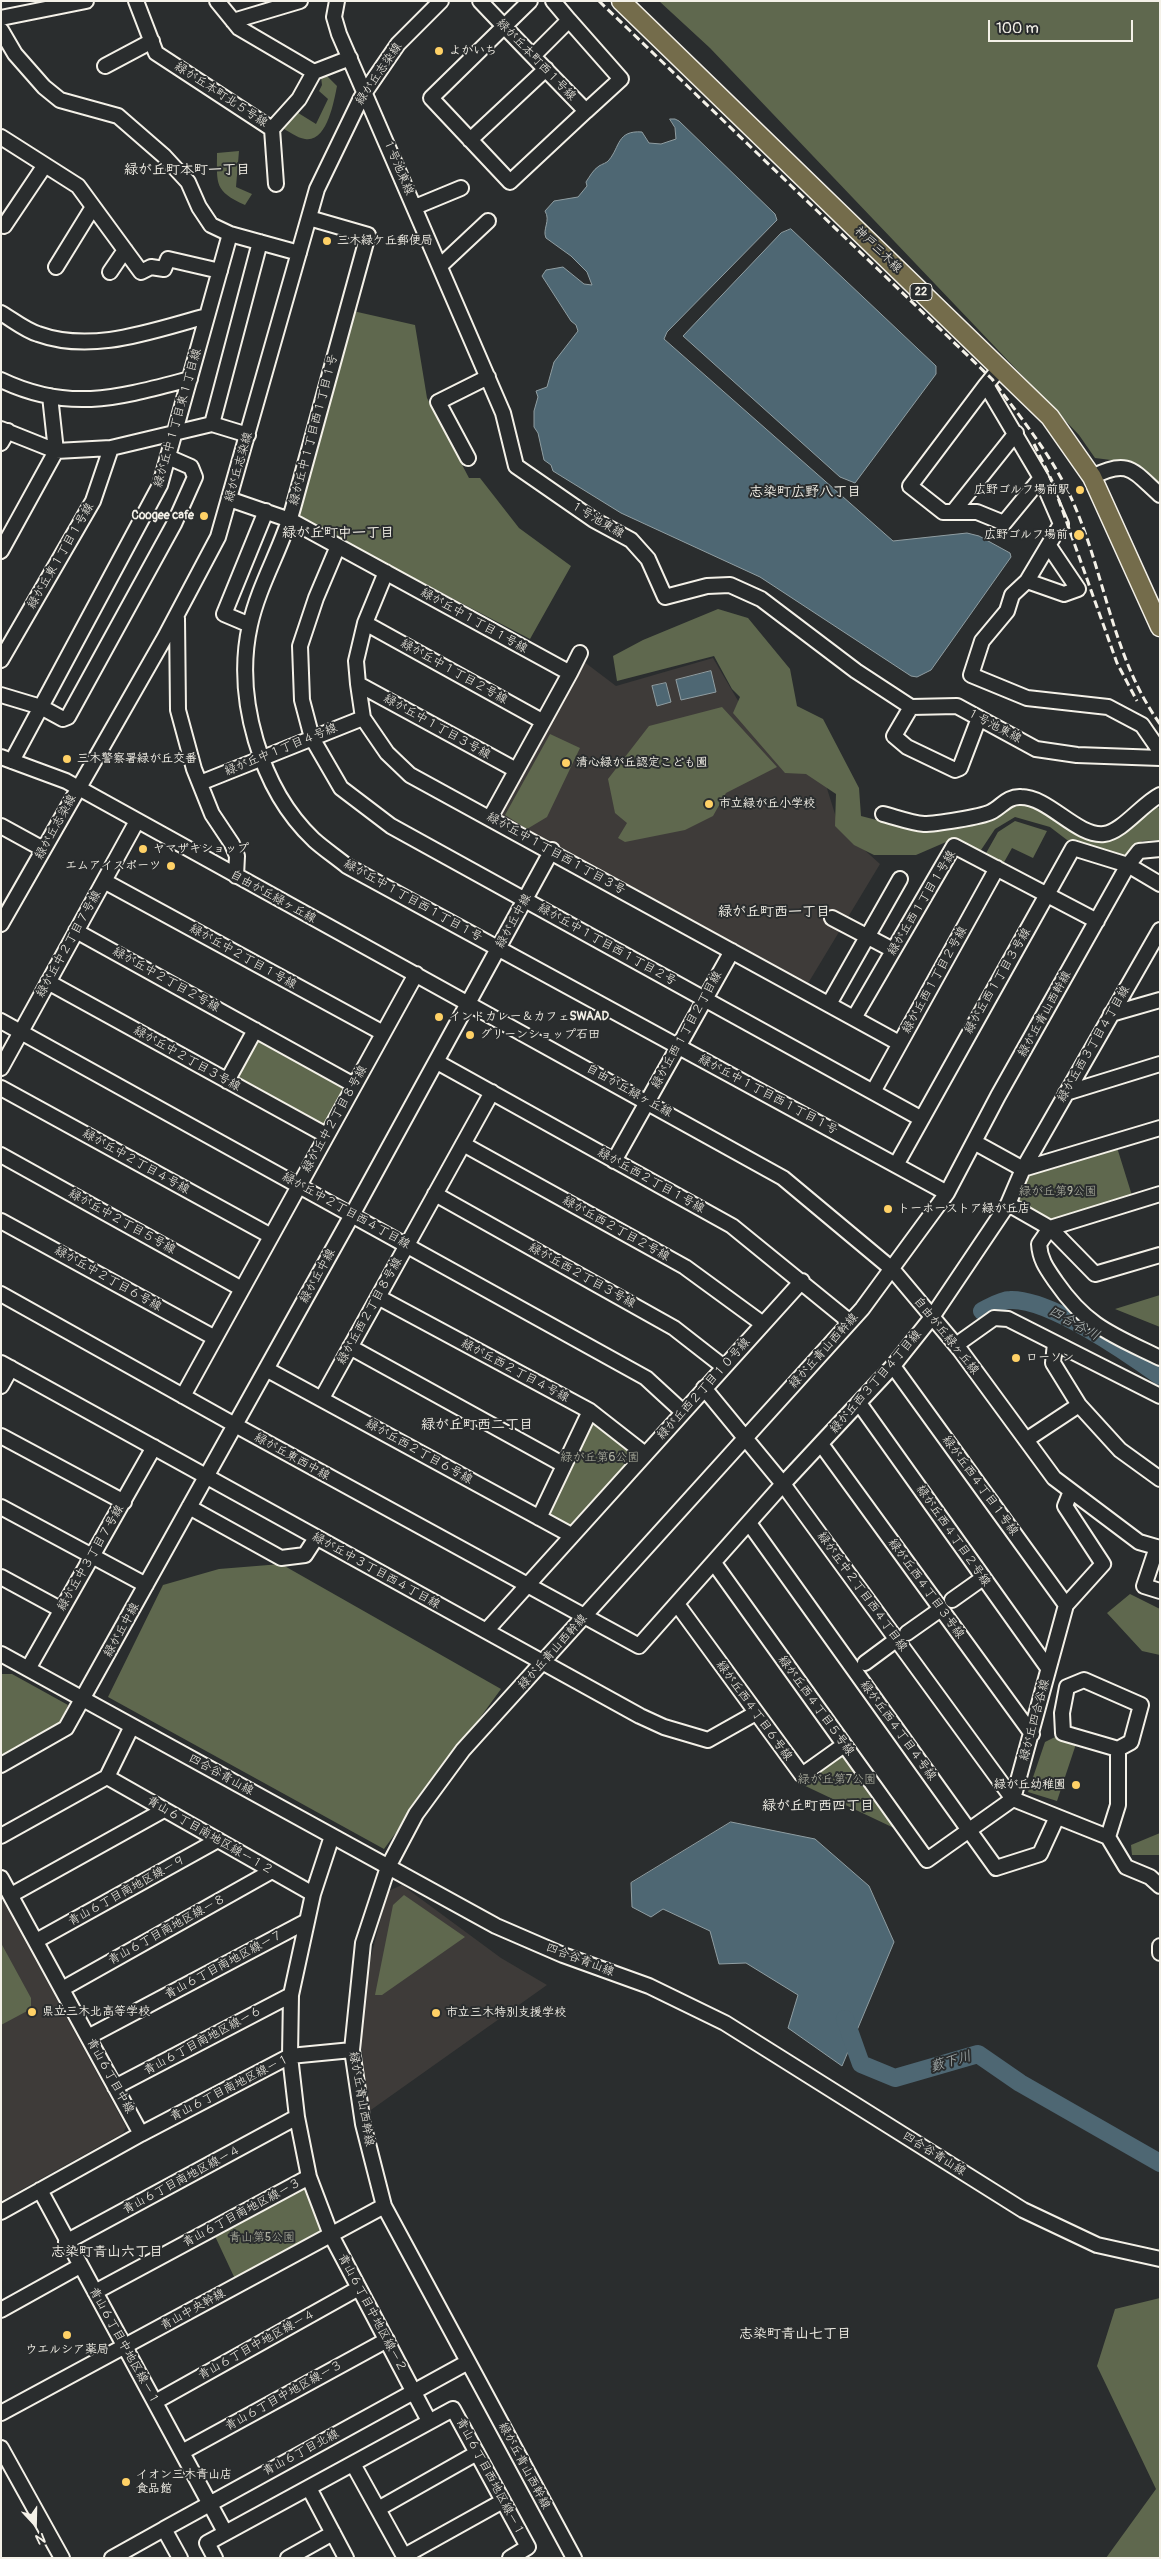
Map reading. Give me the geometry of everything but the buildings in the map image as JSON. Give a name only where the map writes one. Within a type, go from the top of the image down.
[{"type":"main road","name":"神戸三木線","points":[[621,1],[1050,417],[1092,477],[1160,627]]},
{"type":"street","points":[[1,18],[30,6],[86,1]]},
{"type":"street","name":"緑が丘本町北５号線","points":[[136,1],[156,54],[272,129],[299,99],[314,72]]},
{"type":"street","points":[[218,1],[239,28],[314,72],[350,58]]},
{"type":"street","points":[[233,21],[300,1]]},
{"type":"street","name":"１号池東線","points":[[337,1],[334,17],[503,413],[516,466],[594,520],[631,540],[648,559],[665,597],[707,586],[730,585],[761,599],[856,671],[912,707],[957,706],[1036,749],[1077,755],[1160,758]]},
{"type":"street","name":"緑が丘志染線","points":[[1,924],[177,615],[218,537],[317,189],[365,91],[398,44],[440,1]]},
{"type":"street","name":"緑が丘本町西１号線","points":[[480,1],[586,111],[510,182],[431,98],[504,26]]},
{"type":"street","points":[[504,26],[530,1]]},
{"type":"street","points":[[553,1],[621,79],[586,111]]},
{"type":"street","points":[[532,56],[570,20]]},
{"type":"street","points":[[1,30],[15,54],[44,87],[60,100],[118,116],[164,156],[188,182],[199,207],[211,225],[230,234],[299,253]]},
{"type":"street","points":[[105,66],[152,41]]},
{"type":"street","points":[[470,140],[546,70]]},
{"type":"street","points":[[272,129],[276,184]]},
{"type":"street","points":[[1,137],[78,186],[141,272],[151,267],[164,269],[168,259],[220,271]]},
{"type":"street","points":[[4,226],[45,165]]},
{"type":"street","points":[[415,207],[461,188]]},
{"type":"street","points":[[56,267],[93,207]]},
{"type":"street","name":"緑が丘中１丁目西１丁目１号","points":[[309,218],[368,235],[290,520],[250,625],[245,663],[248,713],[261,759],[287,806],[313,839],[340,860],[498,949],[948,1193]]},
{"type":"street","points":[[440,266],[488,221]]},
{"type":"street","name":"緑が丘中１丁目東１丁目線","points":[[6,759],[41,707],[160,485],[230,234]]},
{"type":"street","points":[[212,424],[260,242]]},
{"type":"street","points":[[110,272],[125,250]]},
{"type":"street","points":[[1,313],[38,334],[81,342],[126,338],[207,316]]},
{"type":"street","points":[[1000,368],[910,486],[943,512],[977,512],[1004,523],[1041,478]]},
{"type":"street","points":[[468,458],[438,402],[488,377]]},
{"type":"street","points":[[1,380],[50,396],[78,400],[117,398],[190,379]]},
{"type":"street","points":[[986,385],[1041,478],[1061,524],[1027,581],[1012,595],[1007,611],[982,641],[971,675],[1027,698],[1108,707],[1142,725],[1160,751]]},
{"type":"street","points":[[1,551],[56,451],[50,396]]},
{"type":"street","points":[[3,434],[56,451],[110,448],[212,424],[248,434]]},
{"type":"street","points":[[953,512],[1016,433]]},
{"type":"street","name":"緑が丘東１丁目１号線","points":[[1,660],[92,501],[110,448]]},
{"type":"street","points":[[1,694],[41,707],[63,719],[68,717],[174,524],[195,477],[192,467],[168,457]]},
{"type":"street","points":[[1092,477],[1110,468],[1124,467],[1135,472],[1160,495]]},
{"type":"street","name":"緑が丘中１丁目１号線","points":[[229,499],[290,520],[570,673]]},
{"type":"street","points":[[250,625],[224,614],[266,512]]},
{"type":"street","name":"緑が丘中１丁目西１丁目２号","points":[[338,546],[316,598],[300,646],[302,700],[312,738],[341,788],[391,826],[920,1118]]},
{"type":"street","points":[[1027,581],[1064,594],[1078,589],[1049,546]]},
{"type":"street","name":"緑が丘中１丁目西１丁目３号","points":[[386,572],[365,623],[356,661],[358,684],[363,718],[387,752],[410,774],[552,850],[732,952],[900,1043]]},
{"type":"street","points":[[177,615],[178,710],[194,769],[212,814],[232,844],[237,856],[236,876]]},
{"type":"street","name":"緑が丘中１丁目２号線","points":[[365,623],[542,721]]},
{"type":"street","points":[[490,818],[580,653]]},
{"type":"street","name":"緑が丘中１丁目３号線","points":[[358,684],[516,770]]},
{"type":"street","points":[[912,707],[894,736],[907,747],[955,770],[960,768],[979,718]]},
{"type":"street","name":"緑が丘中１丁目４号線","points":[[200,783],[363,718]]},
{"type":"street","name":"自由が丘緑ヶ丘線","points":[[6,759],[78,788],[783,1178],[892,1269],[956,1345],[1054,1478],[1139,1542],[1158,1547]]},
{"type":"street","points":[[883,814],[923,824],[991,812],[1004,802],[1020,796],[1039,801],[1088,830],[1103,834],[1117,828],[1151,800],[1160,796]]},
{"type":"street","name":"緑が丘中２丁目７号線","points":[[1,1068],[136,821]]},
{"type":"street","points":[[1,826],[43,849]]},
{"type":"street","name":"緑が丘西１丁目１号線","points":[[854,1018],[954,846],[1097,921]]},
{"type":"street","name":"緑が丘西１丁目３号線","points":[[896,1165],[920,1118],[1073,848],[1128,866]]},
{"type":"street","name":"緑が丘中線","points":[[1,1765],[66,1728],[83,1700],[552,850]]},
{"type":"street","name":"緑が丘青山西幹線","points":[[573,2558],[384,2206],[363,2124],[352,2050],[363,1943],[388,1867],[416,1814],[463,1750],[544,1664],[850,1322],[892,1269],[948,1193],[974,1142],[1128,866],[1139,851],[1160,850]]},
{"type":"street","points":[[1128,866],[1160,884]]},
{"type":"street","name":"緑が丘西１丁目２号線","points":[[873,1092],[997,868]]},
{"type":"street","points":[[829,1004],[900,879]]},
{"type":"street","name":"緑が丘中２丁目１号線","points":[[104,881],[383,1033]]},
{"type":"street","points":[[832,918],[893,950]]},
{"type":"street","name":"緑が丘西３丁目４丁目線","points":[[585,1617],[639,1646],[783,1484],[893,1366],[932,1317],[1008,1204],[1023,1169],[1160,930]]},
{"type":"street","name":"緑が丘中２丁目２号線","points":[[76,931],[354,1085]]},
{"type":"street","name":"緑が丘西１丁目２丁目線","points":[[614,1161],[704,998],[732,952]]},
{"type":"street","name":"緑が丘中２丁目８号線","points":[[183,1396],[416,974]]},
{"type":"street","name":"緑が丘中２丁目３号線","points":[[48,982],[326,1135]]},
{"type":"street","points":[[1111,1014],[1160,1000]]},
{"type":"street","name":"緑が丘中２丁目西４丁目線","points":[[1,1021],[646,1378],[683,1412]]},
{"type":"street","points":[[227,1081],[255,1030]]},
{"type":"street","name":"緑が丘西２丁目１号線","points":[[436,1062],[732,1226],[802,1281],[850,1322]]},
{"type":"street","points":[[1066,1093],[1160,1064]]},
{"type":"street","name":"緑が丘中２丁目４号線","points":[[1,1088],[271,1236]]},
{"type":"street","name":"緑が丘西２丁目８号線","points":[[322,1398],[492,1092]]},
{"type":"street","points":[[974,1142],[1023,1169],[1160,1128]]},
{"type":"street","name":"緑が丘西２丁目２号線","points":[[463,1144],[685,1267],[763,1324]]},
{"type":"street","name":"緑が丘中２丁目５号線","points":[[1,1155],[242,1289]]},
{"type":"street","name":"緑が丘西２丁目３号線","points":[[435,1194],[674,1328],[724,1367]]},
{"type":"street","points":[[1160,1194],[1050,1228],[1039,1244],[1040,1259],[1072,1305],[1097,1327],[1160,1358]]},
{"type":"street","points":[[1008,1204],[1050,1228],[1095,1274],[1160,1255]]},
{"type":"street","name":"緑が丘中２丁目６号線","points":[[1,1221],[215,1338]]},
{"type":"street","name":"緑が丘西２丁目１０号線","points":[[486,1632],[802,1281]]},
{"type":"street","name":"緑が丘東西中線","points":[[1,1294],[585,1617]]},
{"type":"street","name":"緑が丘西２丁目４号線","points":[[378,1297],[590,1411],[645,1454]]},
{"type":"street","points":[[956,1345],[994,1318],[1008,1319],[1160,1396]]},
{"type":"street","points":[[1055,1343],[1053,1363],[1079,1405],[1120,1450],[1160,1479]]},
{"type":"street","points":[[350,1347],[564,1465]]},
{"type":"street","points":[[1,1386],[6,1366]]},
{"type":"street","name":"緑が丘中３丁目西４丁目線","points":[[6,1366],[640,1716],[664,1727],[708,1740],[756,1713]]},
{"type":"street","name":"緑が丘西４丁目１号線","points":[[893,1366],[1066,1605]]},
{"type":"street","name":"緑が丘西２丁目６号線","points":[[266,1369],[571,1536]]},
{"type":"street","name":"緑が丘中２丁目西４丁目線","points":[[704,1388],[783,1484],[902,1636],[1013,1800]]},
{"type":"street","name":"緑が丘西４丁目２号線","points":[[859,1403],[1048,1668]]},
{"type":"street","points":[[1026,1440],[1079,1405]]},
{"type":"street","points":[[539,1518],[590,1411]]},
{"type":"street","points":[[1,1436],[124,1502]]},
{"type":"street","name":"緑が丘西４丁目３号線","points":[[821,1444],[1032,1734]]},
{"type":"street","name":"緑が丘中３丁目７号線","points":[[28,1669],[154,1447]]},
{"type":"street","name":"緑が丘四合谷線","points":[[1013,1800],[1066,1605],[1103,1564],[1065,1506],[1071,1491]]},
{"type":"street","points":[[1,1507],[146,1585]]},
{"type":"street","points":[[189,1507],[281,1558],[305,1556],[316,1538]]},
{"type":"street","name":"緑が丘西４丁目４号線","points":[[749,1523],[996,1868],[1040,1854],[1057,1816]]},
{"type":"street","points":[[1158,1547],[1144,1586],[1160,1591]]},
{"type":"street","name":"緑が丘西４丁目５号線","points":[[714,1563],[927,1860],[1013,1800]]},
{"type":"street","points":[[1,1577],[60,1610]]},
{"type":"street","points":[[952,1600],[983,1578]]},
{"type":"street","name":"緑が丘西４丁目６号線","points":[[677,1604],[802,1775],[844,1745]]},
{"type":"street","points":[[865,1663],[941,1609]]},
{"type":"street","name":"四合谷青山線","points":[[1,1654],[496,1926],[564,1955],[648,1986],[725,2023],[1024,2210],[1097,2245],[1160,2259]]},
{"type":"street","points":[[1084,1680],[1141,1705],[1131,1742],[1118,1749],[1063,1733],[1062,1713],[1067,1688],[1084,1680]]},
{"type":"street","points":[[1,1836],[107,1777],[132,1726]]},
{"type":"street","points":[[1108,1837],[1118,1805],[1118,1749]]},
{"type":"street","name":"青山６丁目南地区線ー１２","points":[[107,1777],[313,1894]]},
{"type":"street","points":[[1013,1800],[1108,1837],[1126,1867],[1150,1877],[1160,1886]]},
{"type":"street","points":[[11,1895],[164,1810]]},
{"type":"street","name":"青山６丁目中地区線ー２","points":[[332,1836],[313,1894],[291,1995],[290,2056],[297,2117],[309,2177],[331,2235],[429,2421]]},
{"type":"street","name":"青山６丁目南地区線ー９","points":[[36,1942],[218,1840]]},
{"type":"street","name":"青山６丁目南地区線ー８","points":[[62,1989],[272,1871]]},
{"type":"street","name":"青山６丁目中線","points":[[1,1878],[141,2134]]},
{"type":"street","name":"青山６丁目南地区線ー７","points":[[88,2037],[307,1921]]},
{"type":"street","points":[[1160,1946],[1160,1953]]},
{"type":"street","name":"青山６丁目南地区線ー６","points":[[115,2087],[291,1995]]},
{"type":"street","name":"青山６丁目南地区線ー１","points":[[141,2134],[290,2056],[352,2050]]},
{"type":"street","name":"青山６丁目南地区線ー４","points":[[66,2242],[297,2117]]},
{"type":"street","points":[[1,2212],[141,2134]]},
{"type":"street","name":"青山６丁目南地区線ー３","points":[[95,2292],[309,2177]]},
{"type":"street","name":"青山６丁目中地区線ー１","points":[[40,2190],[66,2242],[225,2532]]},
{"type":"street","name":"青山中央幹線","points":[[1,2413],[384,2206]]},
{"type":"street","points":[[1,2310],[80,2266]]},
{"type":"street","name":"青山６丁目中地区線ー４","points":[[155,2402],[359,2288]]},
{"type":"street","name":"青山６丁目中地区線ー３","points":[[182,2452],[386,2340]]},
{"type":"street","name":"青山６丁目北線","points":[[112,2558],[468,2362]]},
{"type":"street","name":"青山６丁目西地区線ー１","points":[[215,2558],[207,2543],[453,2409],[528,2547],[510,2558]]},
{"type":"street","points":[[1,2448],[62,2558]]},
{"type":"street","points":[[378,2509],[477,2453]]},
{"type":"street","points":[[353,2464],[404,2557],[503,2501]]},
{"type":"street","points":[[309,2488],[346,2558]]},
{"type":"street","points":[[164,2529],[180,2558]]},
{"type":"street","points":[[288,2558],[333,2533]]},
{"type":"shaded area","name":"市立緑が丘小学校","points":[[713,658],[744,711],[825,782],[839,827],[880,864],[807,985],[499,815],[583,661],[616,686]]},
{"type":"shaded area","name":"市立三木特別支援学校","points":[[402,1885],[501,1958],[547,1985],[368,2112],[361,2040],[368,1968],[388,1891]]},
{"type":"shaded area","name":"県立三木北高等学校","points":[[1,1897],[126,2127],[123,2133],[1,2201]]},
{"type":"green space","points":[[659,1],[1160,1],[1160,490],[1127,462],[1095,458],[1079,435],[710,48]]},
{"type":"green space","points":[[325,74],[337,86],[328,120],[319,135],[305,139],[295,136],[280,127],[295,111],[316,124],[328,99],[319,91],[322,85],[321,77]]},
{"type":"green space","points":[[239,151],[236,187],[252,194],[245,205],[223,191],[219,185],[217,172],[217,153]]},
{"type":"green space","points":[[353,311],[415,325],[427,398],[469,478],[480,478],[519,528],[571,566],[530,639],[295,516]]},
{"type":"green space","points":[[718,609],[748,618],[790,669],[797,706],[823,719],[859,788],[861,816],[919,831],[992,818],[1010,805],[1023,803],[1044,809],[1095,840],[1119,836],[1153,804],[1160,809],[1160,840],[1142,841],[1126,859],[1071,843],[1050,827],[1015,817],[995,829],[979,853],[953,839],[916,855],[874,855],[854,845],[835,826],[836,794],[806,774],[785,773],[733,713],[740,697],[732,689],[714,656],[617,681],[613,656],[643,640]]},
{"type":"green space","points":[[722,707],[777,767],[726,793],[713,816],[685,830],[625,842],[618,838],[627,823],[615,813],[608,779],[649,726]]},
{"type":"green space","points":[[550,734],[580,748],[547,817],[527,829],[505,815]]},
{"type":"green space","points":[[1015,821],[1047,831],[1033,858],[1012,848],[1003,864],[985,855],[998,832]]},
{"type":"green space","points":[[260,1033],[354,1085],[326,1135],[235,1085]]},
{"type":"green space","name":"緑が丘第9公園","points":[[1115,1141],[1134,1202],[1050,1228],[1008,1204],[1023,1169]]},
{"type":"green space","points":[[1160,1295],[1160,1327],[1115,1309]]},
{"type":"green space","name":"緑が丘第6公園","points":[[593,1419],[637,1456],[573,1529],[545,1518]]},
{"type":"green space","points":[[281,1564],[501,1689],[384,1849],[108,1697],[163,1585],[219,1569]]},
{"type":"green space","points":[[1130,1594],[1160,1609],[1160,1655],[1142,1651],[1107,1613]]},
{"type":"green space","points":[[1,1674],[12,1674],[68,1705],[60,1724],[1,1759]]},
{"type":"green space","points":[[1055,1737],[1076,1744],[1057,1801],[1028,1792],[1045,1742]]},
{"type":"green space","name":"緑が丘第7公園","points":[[842,1754],[894,1828],[799,1783]]},
{"type":"green space","points":[[1160,1833],[1160,1855],[1132,1855],[1131,1845]]},
{"type":"green space","points":[[404,1895],[465,1937],[382,1995],[375,1995],[393,1905]]},
{"type":"green space","points":[[1,1943],[31,1998],[31,2009],[1,2025]]},
{"type":"green space","name":"青山第5公園","points":[[304,2186],[325,2233],[236,2281],[214,2234]]},
{"type":"green space","points":[[1160,2298],[1160,2558],[1106,2558],[1156,2489],[1097,2366],[1115,2309]]},
{"type":"water","points":[[670,119],[679,121],[775,214],[777,220],[667,332],[664,339],[893,541],[967,533],[979,536],[1010,553],[1011,557],[931,670],[917,677],[911,676],[760,577],[621,513],[553,471],[551,465],[544,460],[538,433],[534,427],[534,411],[538,397],[536,391],[547,387],[554,362],[578,331],[576,325],[571,321],[542,276],[546,270],[563,267],[584,284],[592,285],[587,272],[571,256],[546,238],[547,215],[545,211],[554,201],[578,197],[587,186],[586,182],[593,171],[608,161],[620,140],[628,134],[642,132],[649,143],[661,144],[676,139],[675,128]]},
{"type":"water","points":[[791,229],[936,366],[936,374],[855,483],[840,477],[683,336],[781,233]]},
{"type":"water","points":[[711,671],[716,692],[681,700],[676,680]]},
{"type":"water","points":[[666,683],[671,702],[657,706],[652,686]]},
{"type":"water","points":[[731,1822],[815,1839],[869,1886],[894,1942],[842,2066],[788,2028],[798,1995],[746,1963],[719,1964],[710,1931],[663,1909],[651,1917],[632,1907],[631,1883]]},
{"type":"waterway","name":"四合谷川","points":[[982,1311],[1007,1300],[1026,1302],[1045,1308],[1066,1317],[1109,1341],[1160,1376]]},
{"type":"waterway","name":"藪下川","points":[[845,2019],[861,2064],[895,2078],[978,2054],[1020,2083],[1160,2163]]},
{"type":"railway","points":[[599,1],[992,379],[1049,457],[1068,491],[1086,536],[1121,647],[1144,699],[1160,724]]},
{"type":"railway","points":[[1034,444],[1052,481],[1117,663],[1137,701]]},
{"type":"place","name":"よかいち","points":[[439,51]]},
{"type":"place","name":"三木緑ケ丘郵便局","points":[[327,241]]},
{"type":"place","name":"広野ゴルフ場前駅","points":[[1080,490]]},
{"type":"place","name":"Coogee cafe","points":[[204,516]]},
{"type":"place","name":"広野ゴルフ場前","points":[[1079,535]]},
{"type":"place","name":"三木警察署緑が丘交番","points":[[67,759]]},
{"type":"place","name":"清心緑が丘認定こども園","points":[[566,763]]},
{"type":"place","name":"市立緑が丘小学校","points":[[709,804]]},
{"type":"place","name":"ヤマザキショップ","points":[[143,849]]},
{"type":"place","name":"エムアイスポーツ","points":[[171,866]]},
{"type":"place","name":"インドカレー＆カフェSWAAD","points":[[439,1017]]},
{"type":"place","name":"グリーンショップ石田","points":[[470,1035]]},
{"type":"place","name":"トーホーストア緑が丘店","points":[[888,1209]]},
{"type":"place","name":"ローソン","points":[[1016,1358]]},
{"type":"place","name":"緑が丘幼稚園","points":[[1076,1785]]},
{"type":"place","name":"県立三木北高等学校","points":[[32,2012]]},
{"type":"place","name":"市立三木特別支援学校","points":[[436,2013]]},
{"type":"place","name":"ウエルシア薬局","points":[[67,2335]]},
{"type":"place","name":"イオン三木青山店 食品館","points":[[126,2482]]},
{"type":"district","name":"緑が丘町本町一丁目","points":[[187,170]]},
{"type":"district","name":"志染町広野八丁目","points":[[805,492]]},
{"type":"district","name":"緑が丘町中一丁目","points":[[338,533]]},
{"type":"district","name":"緑が丘町西一丁目","points":[[774,912]]},
{"type":"district","name":"緑が丘町西二丁目","points":[[477,1425]]},
{"type":"district","name":"緑が丘町西四丁目","points":[[818,1806]]},
{"type":"district","name":"志染町青山六丁目","points":[[107,2252]]},
{"type":"district","name":"志染町青山七丁目","points":[[795,2334]]}]
